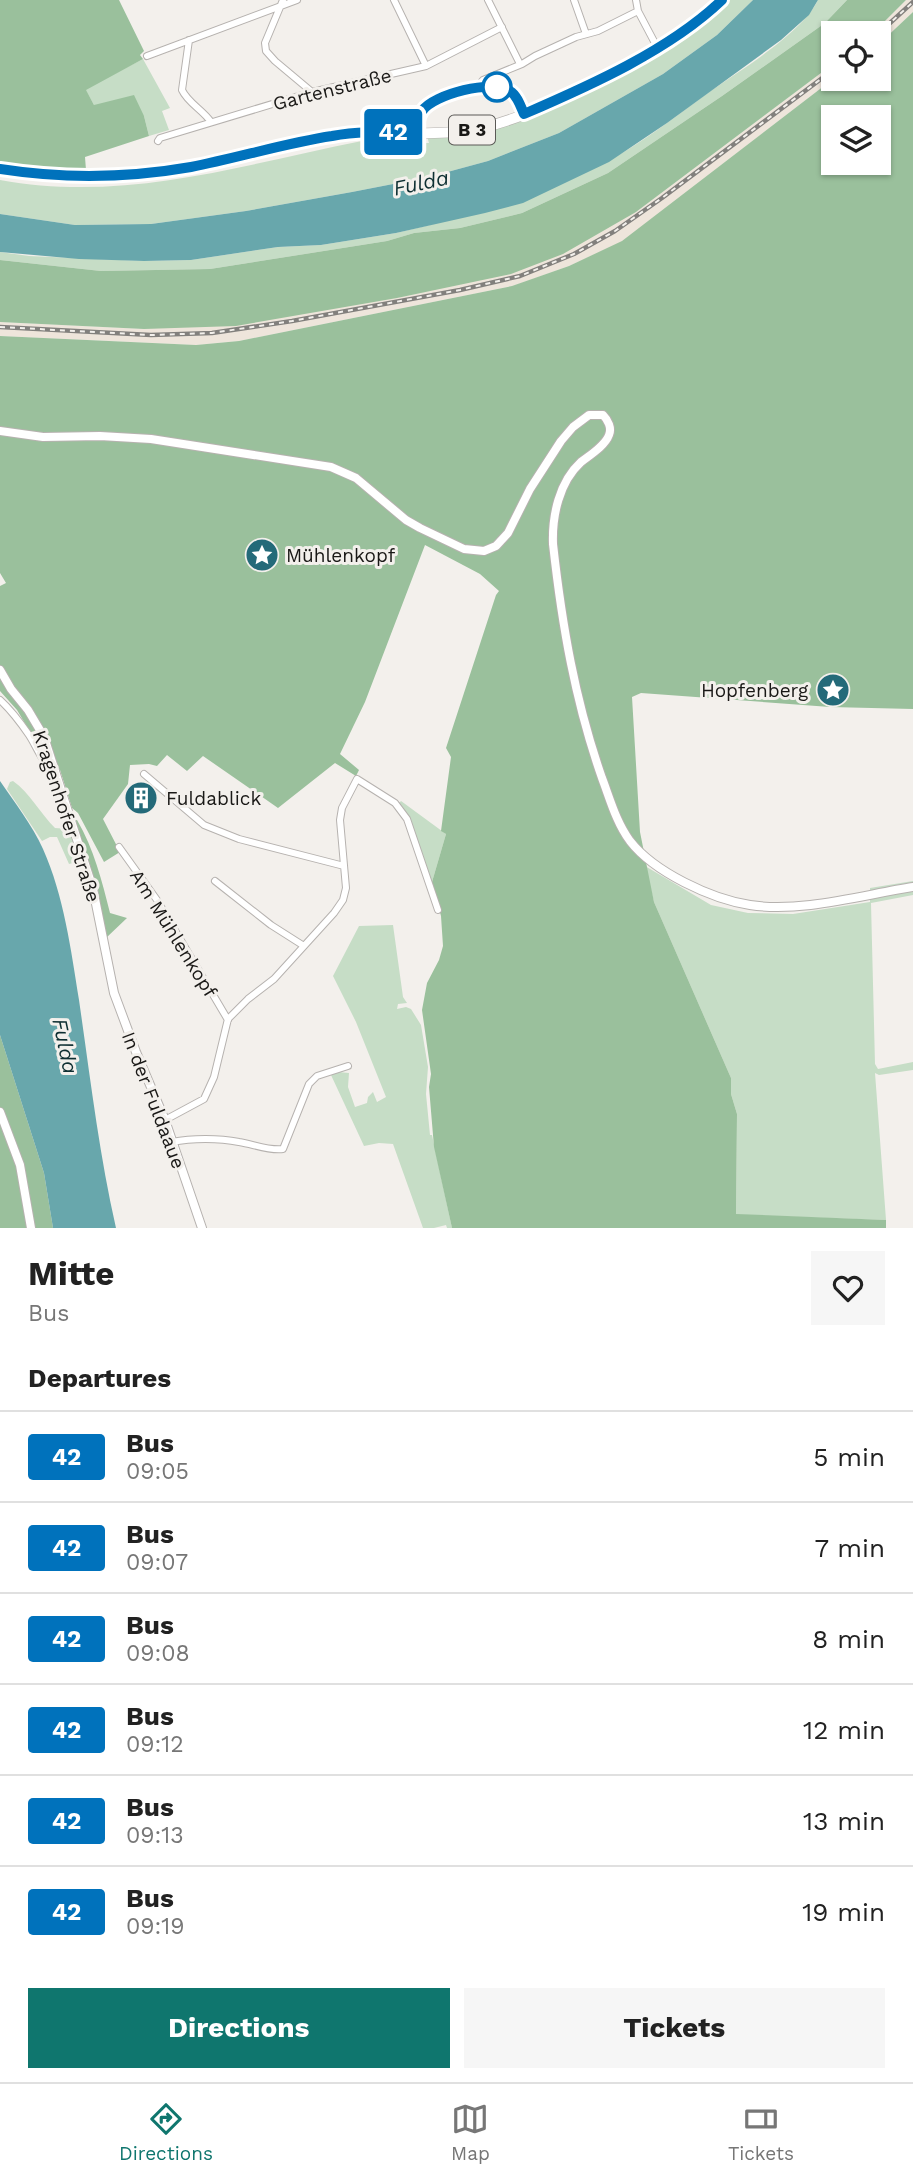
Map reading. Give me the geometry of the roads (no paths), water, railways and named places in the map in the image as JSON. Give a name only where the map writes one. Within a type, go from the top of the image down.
[{"type":"main road","name":"B 3","points":[[0,170],[74,176],[116,175],[199,165],[335,135],[374,131],[466,131],[490,126],[564,96],[657,47],[685,30],[722,0]]},
{"type":"street","points":[[147,56],[297,0]]},
{"type":"street","points":[[394,0],[426,66]]},
{"type":"street","points":[[488,0],[520,64]]},
{"type":"street","points":[[574,0],[586,34]]},
{"type":"street","points":[[636,0],[638,11],[657,47]]},
{"type":"street","points":[[283,3],[265,43],[266,51],[312,92]]},
{"type":"street","points":[[478,86],[483,80],[638,11]]},
{"type":"street","name":"Gartenstraße","points":[[158,141],[312,92],[426,66],[502,27]]},
{"type":"street","points":[[189,40],[182,90],[211,122]]},
{"type":"street","points":[[417,132],[419,116],[426,107],[478,86],[509,90],[524,114]]},
{"type":"street","points":[[0,432],[43,437],[151,439],[331,467],[356,478],[406,520],[464,549],[477,551],[496,546],[508,533],[530,489],[573,427],[589,415],[603,415],[610,427],[608,437],[576,466],[566,481],[554,523],[553,544],[572,675],[581,713],[612,808],[623,829],[640,851],[673,875],[723,900],[751,905],[797,905],[913,887]]},
{"type":"street","name":"Kragenhofer Straße","points":[[0,670],[10,689],[38,724],[55,771],[93,889],[109,972]]},
{"type":"street","points":[[0,699],[23,727],[48,768],[55,771]]},
{"type":"street","points":[[144,774],[204,825],[239,839],[344,866]]},
{"type":"street","points":[[165,1120],[204,1099],[214,1077],[228,1020],[248,999],[274,979],[343,900],[346,888],[340,820],[342,808],[357,779],[395,803],[407,819],[438,909]]},
{"type":"street","name":"Am Mühlenkopf","points":[[119,847],[157,900],[228,1020]]},
{"type":"street","points":[[215,881],[254,913],[304,947]]},
{"type":"street","name":"In der Fuldaaue","points":[[109,972],[120,1012],[165,1120],[202,1228]]},
{"type":"street","points":[[172,1142],[236,1141],[276,1150],[283,1149],[309,1084],[317,1076],[348,1066]]},
{"type":"street","points":[[0,1112],[20,1166],[31,1228]]},
{"type":"water","name":"Fulda","points":[[753,0],[818,0],[809,15],[781,40],[667,123],[609,162],[523,203],[396,233],[321,245],[278,247],[191,260],[79,259],[0,252],[0,214],[75,225],[151,224],[352,192],[429,177],[488,161],[559,133],[663,74],[717,35]]},
{"type":"water","name":"Fulda","points":[[0,781],[39,840],[62,904],[116,1228],[53,1228],[44,1173],[0,1035]]},
{"type":"railway","points":[[891,22],[913,2]]},
{"type":"railway","points":[[0,327],[151,335],[212,333],[460,290],[520,276],[574,254],[615,231],[821,79]]},
{"type":"place","name":"Mühlenkopf","points":[[262,555]]},
{"type":"place","name":"Hopfenberg","points":[[833,690]]},
{"type":"place","name":"Fuldablick","points":[[141,798]]}]
